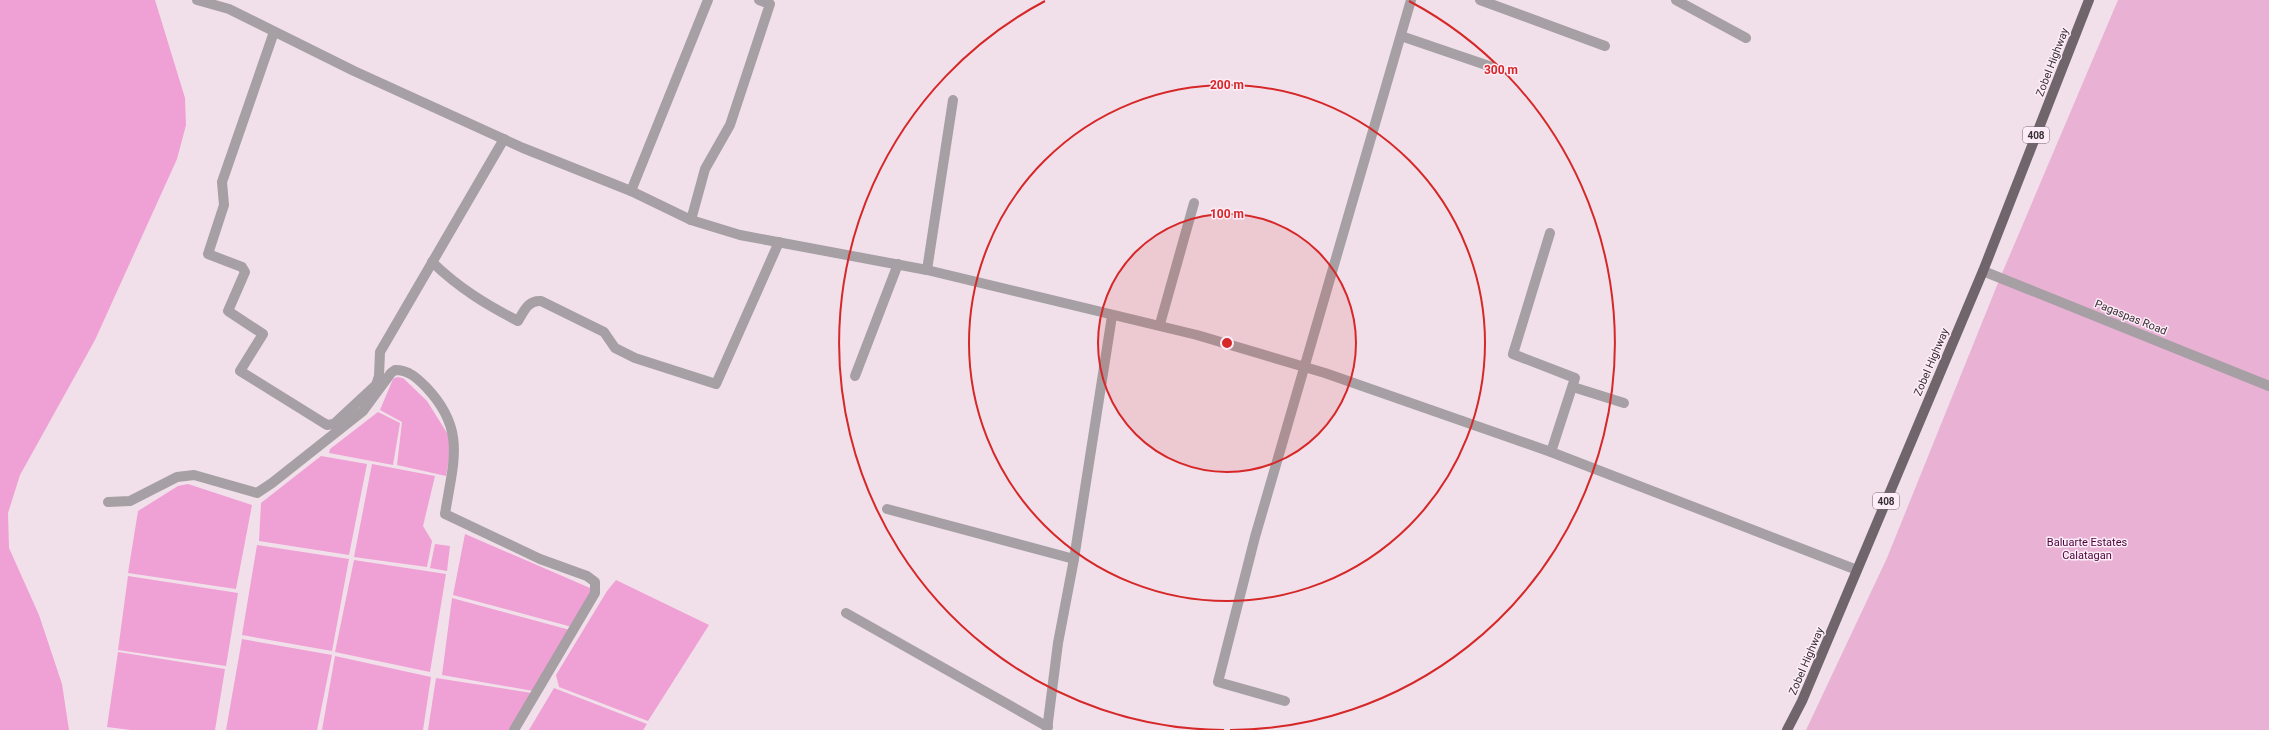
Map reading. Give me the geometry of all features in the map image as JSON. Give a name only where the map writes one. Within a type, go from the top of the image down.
[{"type":"main road","name":"Zobel Highway","points":[[1787,730],[1802,702],[1983,271],[2089,0]]},
{"type":"street","points":[[197,0],[229,10],[354,72],[504,139],[631,192],[691,220],[740,235],[928,270],[1112,316],[1160,324],[1325,373],[1551,452],[1857,570]]},
{"type":"street","points":[[631,192],[708,0]]},
{"type":"street","points":[[691,220],[705,169],[730,125],[770,4],[759,0]]},
{"type":"street","points":[[1285,701],[1218,682],[1254,537],[1305,368],[1331,270],[1411,0]]},
{"type":"street","points":[[1480,0],[1605,46]]},
{"type":"street","points":[[1676,0],[1746,38]]},
{"type":"street","points":[[274,32],[222,182],[224,205],[208,254],[242,267],[245,272],[228,311],[263,334],[240,371],[327,424],[334,424],[376,385],[379,376],[380,352],[504,139]]},
{"type":"street","points":[[1401,36],[1492,67]]},
{"type":"street","points":[[928,270],[954,100]]},
{"type":"street","points":[[1160,324],[1194,203]]},
{"type":"street","points":[[1550,233],[1513,354],[1575,378],[1551,452]]},
{"type":"street","points":[[432,262],[448,277],[483,303],[518,321],[529,304],[535,300],[541,301],[604,332],[615,348],[636,358],[716,384],[779,242]]},
{"type":"street","points":[[855,376],[898,264]]},
{"type":"street","name":"Pagaspas Road","points":[[1983,271],[2269,386]]},
{"type":"street","points":[[846,613],[1047,729],[1058,643],[1074,559],[1112,316]]},
{"type":"street","points":[[108,502],[130,501],[177,477],[194,475],[256,493],[272,483],[363,411],[391,372],[395,370],[407,371],[433,395],[451,423],[455,440],[445,514],[540,559],[587,576],[595,582],[595,593],[514,730]]},
{"type":"street","points":[[1573,387],[1624,403]]},
{"type":"street","points":[[887,508],[1074,559]]},
{"type":"green space","name":"Baluarte Estates Calatagan","points":[[2118,0],[2269,0],[2269,730],[1806,730],[1887,558],[2000,278]]},
{"type":"shaded area","points":[[0,0],[155,0],[185,98],[186,125],[177,159],[95,340],[20,475],[8,513],[9,548],[39,615],[62,684],[69,730],[0,730]]},
{"type":"shaded area","points":[[397,377],[403,378],[427,401],[452,441],[446,476],[397,465],[402,422],[380,410],[393,379]]},
{"type":"shaded area","points":[[378,412],[400,423],[393,465],[329,453],[330,449]]},
{"type":"shaded area","points":[[321,456],[367,464],[349,555],[259,541],[261,503]]},
{"type":"shaded area","points":[[372,464],[435,476],[423,526],[432,541],[427,567],[354,557]]},
{"type":"shaded area","points":[[188,484],[252,505],[236,589],[128,573],[138,511],[178,486]]},
{"type":"shaded area","points":[[465,534],[590,588],[592,593],[572,627],[453,595]]},
{"type":"shaded area","points":[[435,544],[450,546],[447,571],[430,568]]},
{"type":"shaded area","points":[[257,545],[349,559],[332,651],[242,635]]},
{"type":"shaded area","points":[[354,560],[446,574],[430,672],[335,652]]},
{"type":"shaded area","points":[[128,576],[238,593],[226,666],[118,650]]},
{"type":"shaded area","points":[[616,580],[709,625],[648,721],[559,687],[556,675],[607,591]]},
{"type":"shaded area","points":[[452,598],[570,630],[533,691],[442,675]]},
{"type":"shaded area","points":[[242,639],[332,655],[317,730],[226,730]]},
{"type":"shaded area","points":[[118,652],[225,669],[215,730],[131,730],[107,727]]},
{"type":"shaded area","points":[[335,656],[431,677],[423,730],[322,730]]},
{"type":"shaded area","points":[[436,678],[532,693],[509,730],[428,730]]},
{"type":"shaded area","points":[[554,688],[647,724],[643,730],[529,730]]}]
